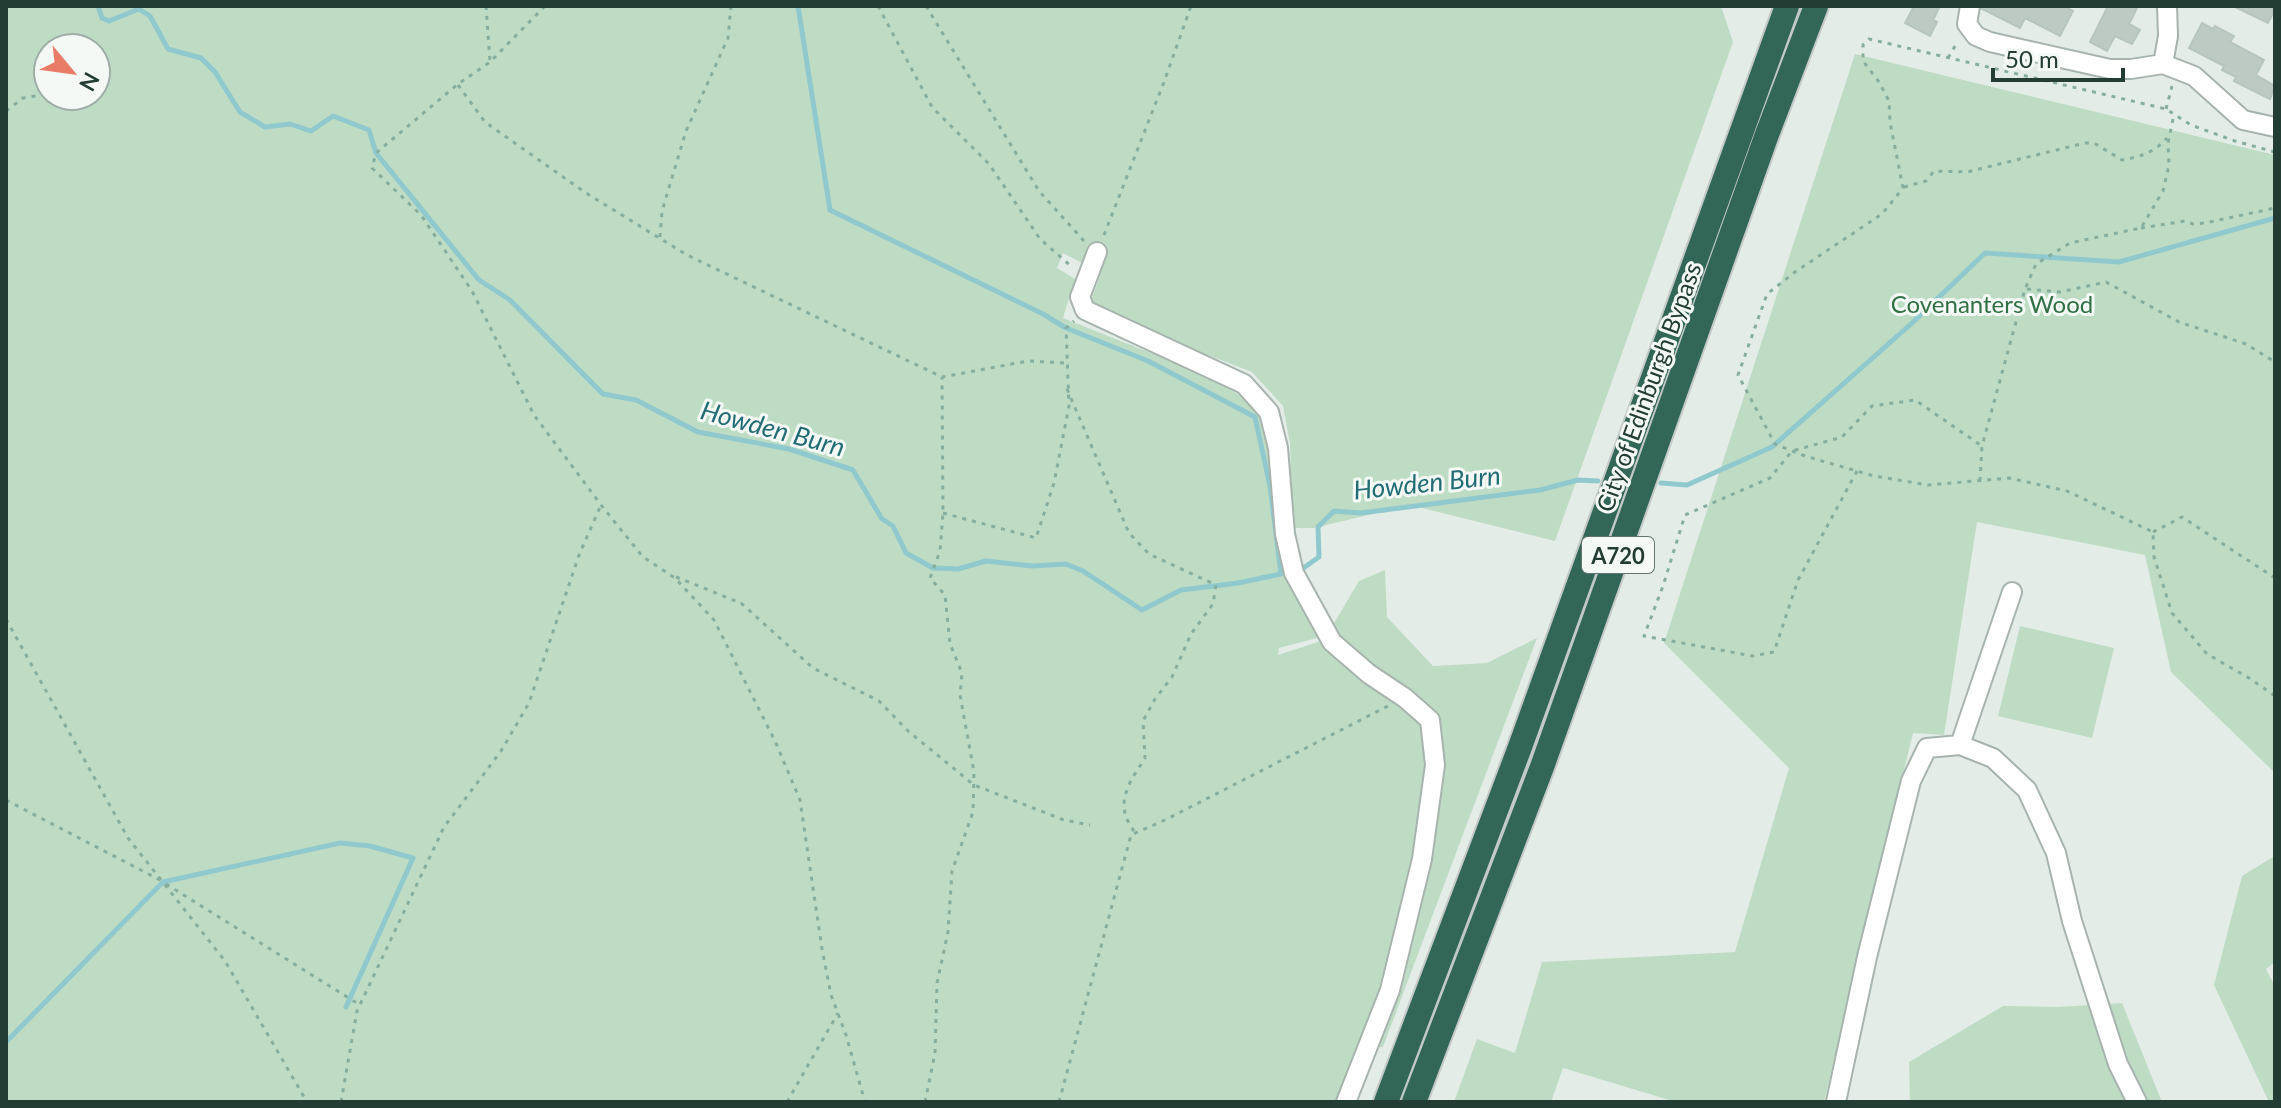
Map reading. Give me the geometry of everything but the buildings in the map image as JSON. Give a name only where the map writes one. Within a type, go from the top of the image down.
[{"type":"highway","name":"City of Edinburgh Bypass","points":[[1386,1102],[1520,747],[1787,6]]},
{"type":"highway","name":"City of Edinburgh Bypass","points":[[1414,1102],[1542,767],[1766,137],[1816,6]]},
{"type":"street","points":[[1970,6],[1967,24],[1976,36],[1990,42],[2110,69],[2170,66],[2194,76],[2243,120],[2275,127]]},
{"type":"street","points":[[2167,6],[2170,66]]},
{"type":"street","points":[[1097,252],[1080,297],[1085,310],[1244,384],[1269,412],[1278,448],[1285,534],[1294,573],[1332,642],[1430,720],[1435,765],[1422,859],[1390,990],[1346,1102]]},
{"type":"street","points":[[1960,745],[2012,592]]},
{"type":"street","points":[[1836,1102],[1867,957],[1911,781],[1927,748],[1960,745],[1993,758],[2027,790],[2056,853],[2072,921],[2118,1064],[2137,1102]]},
{"type":"path","points":[[486,6],[490,62]]},
{"type":"path","points":[[545,6],[490,62],[458,84],[376,153],[372,168],[421,215],[472,291],[534,415],[643,557],[669,574],[741,603],[813,668],[879,701],[908,731],[974,785],[1064,820],[1090,825]]},
{"type":"path","points":[[660,239],[662,211],[686,131],[728,38],[731,6]]},
{"type":"path","points":[[878,6],[932,107],[989,164],[1040,239],[1086,278]]},
{"type":"path","points":[[926,6],[1039,191],[1076,235],[1097,252],[1191,6]]},
{"type":"path","points":[[1903,188],[1889,101],[1863,61],[1863,45],[1869,39],[2166,109],[2191,125],[2275,152]]},
{"type":"path","points":[[2166,109],[2170,66]]},
{"type":"path","points":[[458,84],[485,122],[586,193],[660,239],[687,255],[942,377],[1028,361],[1066,363]]},
{"type":"path","points":[[6,111],[23,98],[32,97]]},
{"type":"path","points":[[2141,228],[2163,191],[2174,114]]},
{"type":"path","points":[[2153,532],[2067,491],[2009,478],[1928,485],[1857,471],[1792,451],[1775,444],[1738,375],[1767,294],[1882,214],[1903,188],[1926,181],[1934,171],[1967,172],[2085,143],[2094,143],[2122,160],[2140,157],[2158,148],[2170,135]]},
{"type":"path","points":[[1980,481],[1982,446],[2025,289],[2036,264],[2070,243],[2185,221],[2205,223],[2275,208]]},
{"type":"path","points":[[2025,289],[2060,292],[2106,282],[2179,322],[2246,344],[2275,362]]},
{"type":"path","points":[[943,513],[1036,538],[1054,483],[1069,406],[1066,328],[1085,310]]},
{"type":"path","points":[[925,1102],[935,1053],[937,983],[948,932],[952,871],[973,812],[974,785],[960,695],[962,673],[950,644],[945,595],[930,578],[940,551],[943,513],[942,377]]},
{"type":"path","points":[[1067,389],[1129,533],[1149,554],[1216,585],[1213,604],[1191,634],[1172,677],[1143,721],[1145,758],[1124,798],[1125,816],[1135,833]]},
{"type":"path","points":[[1857,471],[1798,580],[1774,652],[1753,656],[1644,636],[1685,515],[1770,478],[1792,451],[1842,437],[1872,406],[1915,400],[1982,446]]},
{"type":"path","points":[[341,1102],[360,1005],[444,827],[501,751],[529,703],[579,555],[601,505]]},
{"type":"path","points":[[2153,532],[2182,517],[2275,578]]},
{"type":"path","points":[[2153,532],[2154,557],[2172,613],[2207,654],[2275,696]]},
{"type":"path","points":[[669,574],[714,620],[775,741],[800,800],[831,995],[865,1102]]},
{"type":"path","points":[[6,619],[128,838],[225,961],[307,1102]]},
{"type":"path","points":[[1059,1102],[1131,835],[1405,698]]},
{"type":"path","points":[[6,800],[163,882],[360,1005]]},
{"type":"path","points":[[787,1102],[838,1013]]},
{"type":"green space","points":[[6,6],[1721,6],[1733,42],[1555,541],[1410,505],[1314,528],[1293,528],[1290,444],[1283,406],[1252,372],[1099,313],[1091,301],[1101,273],[1063,253],[1057,268],[1075,279],[1063,318],[1196,371],[1245,398],[1264,420],[1283,564],[1321,637],[1279,648],[1278,655],[1324,640],[1359,581],[1385,570],[1387,617],[1433,666],[1487,663],[1537,638],[1383,1047],[1356,1049],[1335,1102],[6,1102]]},
{"type":"green space","name":"Covenanters Wood","points":[[1855,54],[2275,155],[2275,773],[2171,672],[2145,555],[1977,522],[1944,735],[1913,733],[1824,1102],[1676,1102],[1563,1068],[1551,1102],[1454,1102],[1477,1039],[1515,1053],[1542,962],[1735,952],[1789,768],[1664,643]]},
{"type":"green space","points":[[2020,626],[2114,648],[2092,738],[1998,716]]},
{"type":"green space","points":[[2273,857],[2275,962],[2266,969],[2275,986],[2275,1102],[2269,1102],[2214,985],[2242,876]]},
{"type":"green space","points":[[2122,1003],[2162,1102],[1910,1102],[1909,1062],[2003,1006]]},
{"type":"waterway","name":"Howden Burn","points":[[98,6],[102,18],[109,21],[139,9],[150,16],[168,49],[201,58],[215,72],[240,112],[265,127],[290,124],[311,131],[333,116],[369,130],[376,153],[479,280],[510,300],[603,394],[636,400],[698,432],[789,449],[853,470],[882,519],[893,526],[906,553],[933,568],[958,569],[986,561],[1032,566],[1066,564],[1083,571],[1142,610],[1181,590],[1281,574],[1270,486],[1255,417],[1148,361],[1066,328],[830,210],[798,6]]},
{"type":"waterway","name":"Howden Burn","points":[[1661,483],[1687,485],[1772,447],[1911,324],[1985,253],[2119,262],[2275,218]]},
{"type":"waterway","name":"Howden Burn","points":[[1302,569],[1319,557],[1318,527],[1334,511],[1361,513],[1540,490],[1578,480],[1598,481]]},
{"type":"waterway","points":[[6,1042],[163,882],[340,843],[370,846],[413,858],[346,1007]]}]
